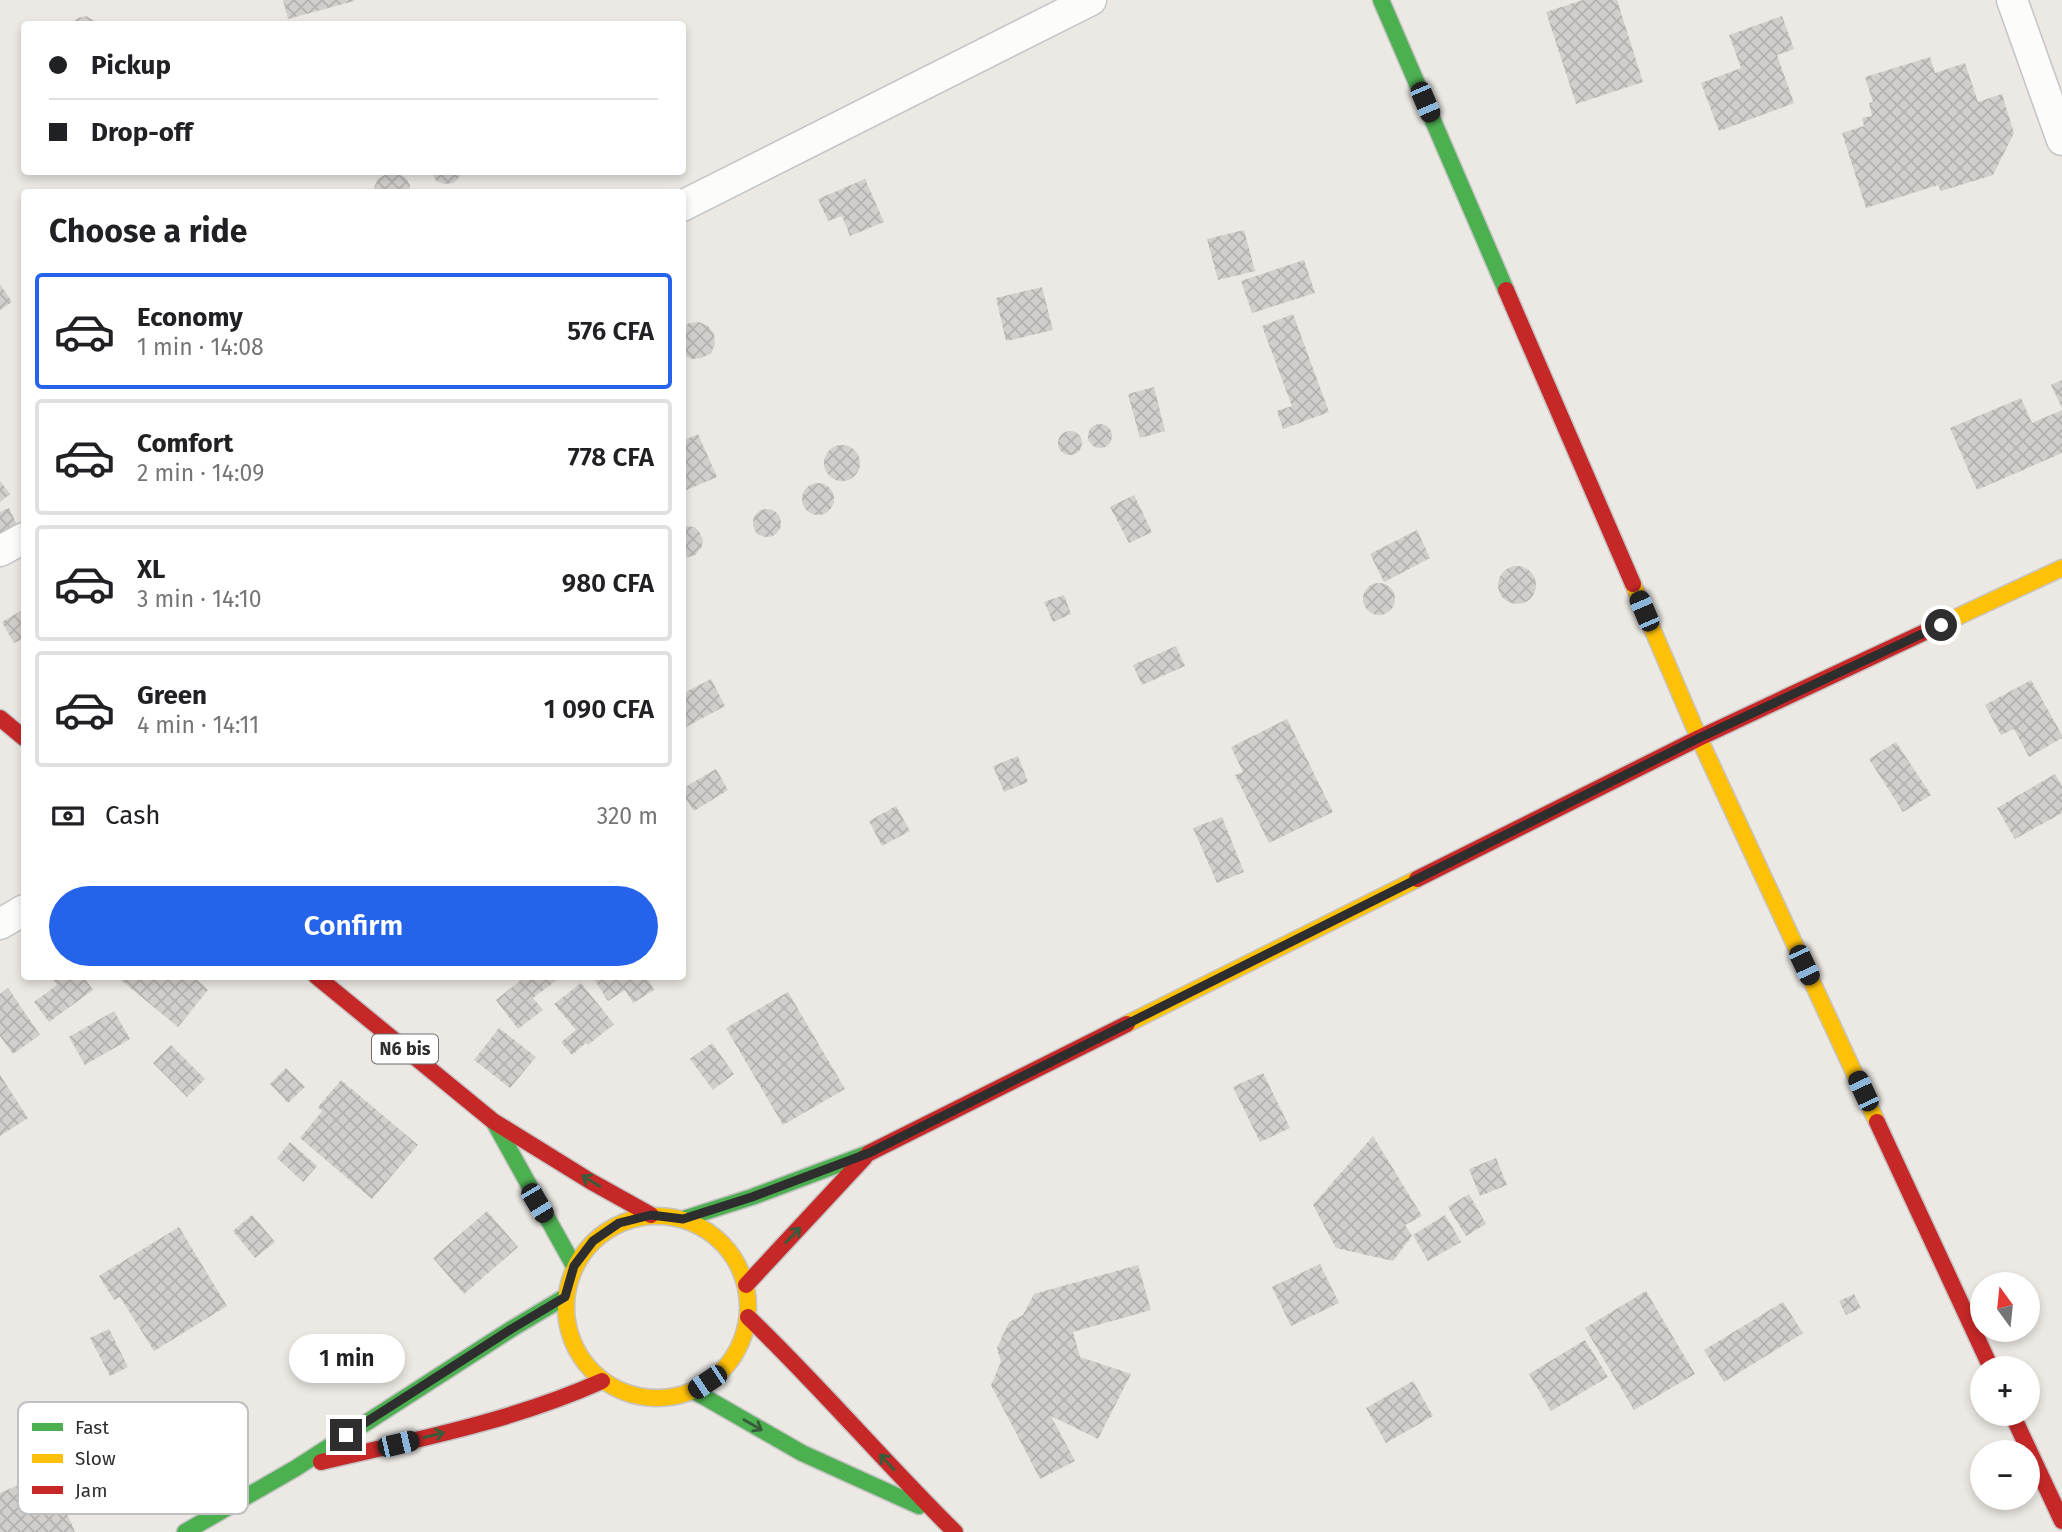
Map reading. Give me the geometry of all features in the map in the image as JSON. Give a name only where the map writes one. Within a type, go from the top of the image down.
[{"type":"main road","points":[[1381,0],[1699,738],[1985,1356]]},
{"type":"main road","points":[[683,1219],[752,1197],[869,1153],[1699,738],[2062,568]]},
{"type":"main road","points":[[0,718],[21,736]]},
{"type":"main road","name":"N6 bis","points":[[321,980],[493,1121]]},
{"type":"main road","points":[[493,1121],[651,1215]]},
{"type":"main road","points":[[493,1121],[574,1266]]},
{"type":"main road","points":[[746,1285],[869,1153]]},
{"type":"main road","points":[[651,1215],[683,1219],[712,1233],[734,1255],[746,1285],[748,1317],[740,1347],[721,1373],[694,1391],[663,1399],[631,1395],[602,1381],[580,1358],[573,1344],[567,1329],[565,1297],[574,1266],[593,1241],[619,1223],[651,1215]]},
{"type":"main road","points":[[248,1496],[565,1297]]},
{"type":"main road","points":[[748,1317],[787,1353],[955,1532]]},
{"type":"main road","points":[[296,1468],[442,1433],[572,1395],[602,1381]]},
{"type":"main road","points":[[694,1391],[802,1453],[934,1512]]},
{"type":"main road","points":[[2018,1426],[2062,1521]]},
{"type":"main road","points":[[185,1532],[216,1514]]},
{"type":"street","points":[[686,204],[1091,0]]},
{"type":"street","points":[[2012,0],[2062,140]]},
{"type":"street","points":[[0,551],[21,540]]},
{"type":"street","points":[[0,924],[21,912]]},
{"type":"building","points":[[283,0],[354,0],[354,1],[288,19]]},
{"type":"building","points":[[1583,0],[1617,0],[1643,82],[1576,104],[1546,12]]},
{"type":"building","points":[[86,16],[94,21],[74,21]]},
{"type":"building","points":[[1782,16],[1794,49],[1777,55],[1794,103],[1719,131],[1701,83],[1741,68],[1729,35]]},
{"type":"building","points":[[1930,57],[1935,73],[1965,63],[1978,102],[2002,94],[2014,133],[1993,175],[1941,191],[1938,185],[1866,208],[1842,133],[1864,126],[1862,118],[1872,116],[1869,103],[1873,102],[1865,77]]},
{"type":"building","points":[[384,175],[400,175],[405,177],[410,189],[374,189],[378,179]]},
{"type":"building","points":[[433,175],[460,175],[454,183],[436,181]]},
{"type":"building","points":[[865,179],[884,222],[850,236],[842,216],[828,221],[818,199]]},
{"type":"building","points":[[1244,230],[1255,271],[1218,280],[1207,239]]},
{"type":"building","points":[[1304,260],[1315,293],[1252,313],[1241,281]]},
{"type":"building","points":[[0,284],[12,302],[0,310]]},
{"type":"building","points":[[1042,287],[1053,330],[1006,341],[996,298]]},
{"type":"building","points":[[1293,314],[1329,412],[1283,429],[1277,411],[1292,406],[1262,326]]},
{"type":"building","points":[[699,322],[708,326],[714,334],[715,344],[711,353],[702,358],[692,359],[686,356],[686,325]]},
{"type":"building","points":[[2062,380],[2062,408],[2051,385]]},
{"type":"building","points":[[1154,387],[1165,431],[1140,438],[1128,394]]},
{"type":"building","points":[[2021,398],[2032,423],[2062,410],[2062,453],[1977,490],[1950,428]]},
{"type":"building","points":[[1100,424],[1109,427],[1112,436],[1109,445],[1100,448],[1091,445],[1088,436],[1091,427]]},
{"type":"building","points":[[1070,431],[1081,438],[1082,443],[1075,454],[1070,455],[1059,448],[1058,443],[1065,432]]},
{"type":"building","points":[[698,434],[717,477],[686,490],[686,439]]},
{"type":"building","points":[[842,445],[854,451],[860,463],[854,475],[842,481],[830,475],[824,463],[830,451]]},
{"type":"building","points":[[0,481],[10,494],[0,502]]},
{"type":"building","points":[[818,483],[829,488],[834,499],[829,510],[818,515],[807,510],[802,499],[807,488]]},
{"type":"building","points":[[1134,495],[1152,532],[1129,543],[1110,507]]},
{"type":"building","points":[[9,508],[17,525],[0,534],[0,512]]},
{"type":"building","points":[[767,509],[777,513],[781,523],[777,533],[767,537],[757,533],[753,523],[757,513]]},
{"type":"building","points":[[686,526],[694,527],[703,541],[695,555],[688,557]]},
{"type":"building","points":[[1417,530],[1430,558],[1384,582],[1370,554]]},
{"type":"building","points":[[1517,566],[1530,572],[1536,585],[1530,598],[1517,604],[1504,598],[1498,585],[1504,572]]},
{"type":"building","points":[[1379,583],[1390,588],[1395,599],[1390,610],[1379,615],[1368,610],[1363,599],[1368,588]]},
{"type":"building","points":[[1064,595],[1071,614],[1053,622],[1044,602]]},
{"type":"building","points":[[21,611],[21,640],[14,643],[2,622]]},
{"type":"building","points":[[1176,646],[1185,666],[1142,685],[1133,665]]},
{"type":"building","points":[[711,679],[725,706],[686,727],[686,692]]},
{"type":"building","points":[[2031,680],[2062,738],[2029,757],[2014,729],[2001,735],[1985,705]]},
{"type":"building","points":[[1287,719],[1333,812],[1269,843],[1235,775],[1243,772],[1231,747]]},
{"type":"building","points":[[1896,742],[1931,795],[1903,812],[1869,759]]},
{"type":"building","points":[[1018,756],[1028,782],[1004,792],[993,766]]},
{"type":"building","points":[[716,769],[728,790],[694,811],[686,799],[686,787]]},
{"type":"building","points":[[2055,774],[2062,786],[2062,813],[2015,839],[1997,808]]},
{"type":"building","points":[[896,806],[910,831],[882,846],[869,821]]},
{"type":"building","points":[[1222,817],[1244,872],[1217,883],[1193,828]]},
{"type":"building","points":[[54,980],[86,980],[93,990],[49,1022],[34,1002],[57,985]]},
{"type":"building","points":[[121,980],[197,980],[208,990],[178,1027]]},
{"type":"building","points":[[521,980],[557,980],[533,998],[543,1010],[518,1029],[496,1000]]},
{"type":"building","points":[[595,980],[648,980],[654,990],[633,1003],[625,990],[608,1001]]},
{"type":"building","points":[[581,983],[614,1024],[572,1055],[561,1042],[576,1030],[554,1004]]},
{"type":"building","points":[[8,988],[40,1035],[13,1054],[0,1036],[0,994]]},
{"type":"building","points":[[788,992],[845,1089],[783,1125],[726,1028]]},
{"type":"building","points":[[114,1011],[130,1039],[85,1065],[69,1037]]},
{"type":"building","points":[[499,1028],[536,1057],[510,1088],[474,1060]]},
{"type":"building","points":[[712,1043],[734,1074],[713,1090],[690,1059]]},
{"type":"building","points":[[171,1045],[205,1079],[187,1097],[153,1063]]},
{"type":"building","points":[[286,1068],[305,1087],[288,1103],[270,1084]]},
{"type":"building","points":[[1263,1073],[1290,1128],[1260,1142],[1233,1087]]},
{"type":"building","points":[[0,1075],[28,1118],[0,1136]]},
{"type":"building","points":[[341,1080],[418,1145],[372,1199],[300,1138],[322,1111],[318,1107]]},
{"type":"building","points":[[1373,1136],[1422,1216],[1405,1225],[1412,1236],[1393,1261],[1336,1248],[1313,1205]]},
{"type":"building","points":[[290,1142],[317,1166],[303,1182],[277,1158]]},
{"type":"building","points":[[1496,1158],[1507,1185],[1480,1196],[1469,1169]]},
{"type":"building","points":[[1469,1194],[1486,1224],[1466,1236],[1448,1207]]},
{"type":"building","points":[[487,1211],[518,1247],[464,1294],[433,1258]]},
{"type":"building","points":[[252,1215],[275,1242],[255,1258],[233,1231]]},
{"type":"building","points":[[1445,1215],[1461,1242],[1428,1261],[1413,1235]]},
{"type":"building","points":[[179,1227],[227,1306],[154,1351],[120,1297],[114,1300],[99,1276]]},
{"type":"building","points":[[1320,1264],[1339,1303],[1291,1326],[1272,1287]]},
{"type":"building","points":[[1138,1265],[1151,1310],[1073,1332],[1080,1357],[1131,1374],[1098,1439],[1051,1416],[1075,1461],[1040,1479],[991,1385],[1001,1362],[997,1348],[1009,1322],[1023,1315],[1034,1294]]},
{"type":"building","points":[[1646,1291],[1695,1374],[1634,1410],[1585,1328]]},
{"type":"building","points":[[1854,1294],[1861,1308],[1846,1315],[1839,1301]]},
{"type":"building","points":[[1783,1302],[1803,1333],[1724,1382],[1704,1350]]},
{"type":"building","points":[[109,1329],[128,1367],[110,1376],[90,1338]]},
{"type":"building","points":[[1585,1340],[1608,1377],[1551,1411],[1529,1374]]},
{"type":"building","points":[[1413,1381],[1433,1416],[1386,1443],[1366,1408]]},
{"type":"building","points":[[18,1485],[18,1514],[67,1514],[75,1532],[0,1532],[0,1493]]},
{"type":"traffic: fast","points":[[1381,0],[1506,290]]},
{"type":"traffic: fast","points":[[494,1122],[574,1266]]},
{"type":"traffic: fast","points":[[683,1219],[752,1197],[869,1153]]},
{"type":"traffic: fast","points":[[248,1496],[565,1297]]},
{"type":"traffic: fast","points":[[694,1391],[802,1453],[919,1506]]},
{"type":"traffic: fast","points":[[185,1532],[216,1514]]},
{"type":"traffic: slow","points":[[1925,632],[2062,568]]},
{"type":"traffic: slow","points":[[1633,584],[1699,738],[1877,1122]]},
{"type":"traffic: slow","points":[[1127,1024],[1417,879]]},
{"type":"traffic: slow","points":[[657,1216],[675,1217],[692,1223],[722,1242],[741,1272],[747,1289],[748,1307],[747,1325],[741,1342],[722,1372],[692,1391],[675,1397],[657,1398],[639,1397],[622,1391],[592,1372],[573,1342],[567,1325],[566,1307],[567,1289],[573,1272],[592,1242],[622,1223],[639,1217],[657,1216]]},
{"type":"traffic: jam","points":[[1506,290],[1633,584]]},
{"type":"traffic: jam","points":[[1417,879],[1699,738],[1925,632]]},
{"type":"traffic: jam","points":[[0,718],[21,736]]},
{"type":"traffic: jam","points":[[321,980],[493,1121],[651,1215]]},
{"type":"traffic: jam","points":[[869,1153],[1127,1024]]},
{"type":"traffic: jam","points":[[1877,1122],[1985,1356]]},
{"type":"traffic: jam","points":[[746,1285],[865,1157]]},
{"type":"traffic: jam","points":[[748,1317],[955,1532]]},
{"type":"traffic: jam","points":[[321,1462],[499,1418],[602,1381]]},
{"type":"traffic: jam","points":[[2018,1426],[2062,1521]]},
{"type":"route","points":[[346,1435],[565,1297],[574,1266],[593,1241],[619,1223],[651,1215],[683,1219],[752,1197],[869,1153],[1699,738],[1941,625]]}]
